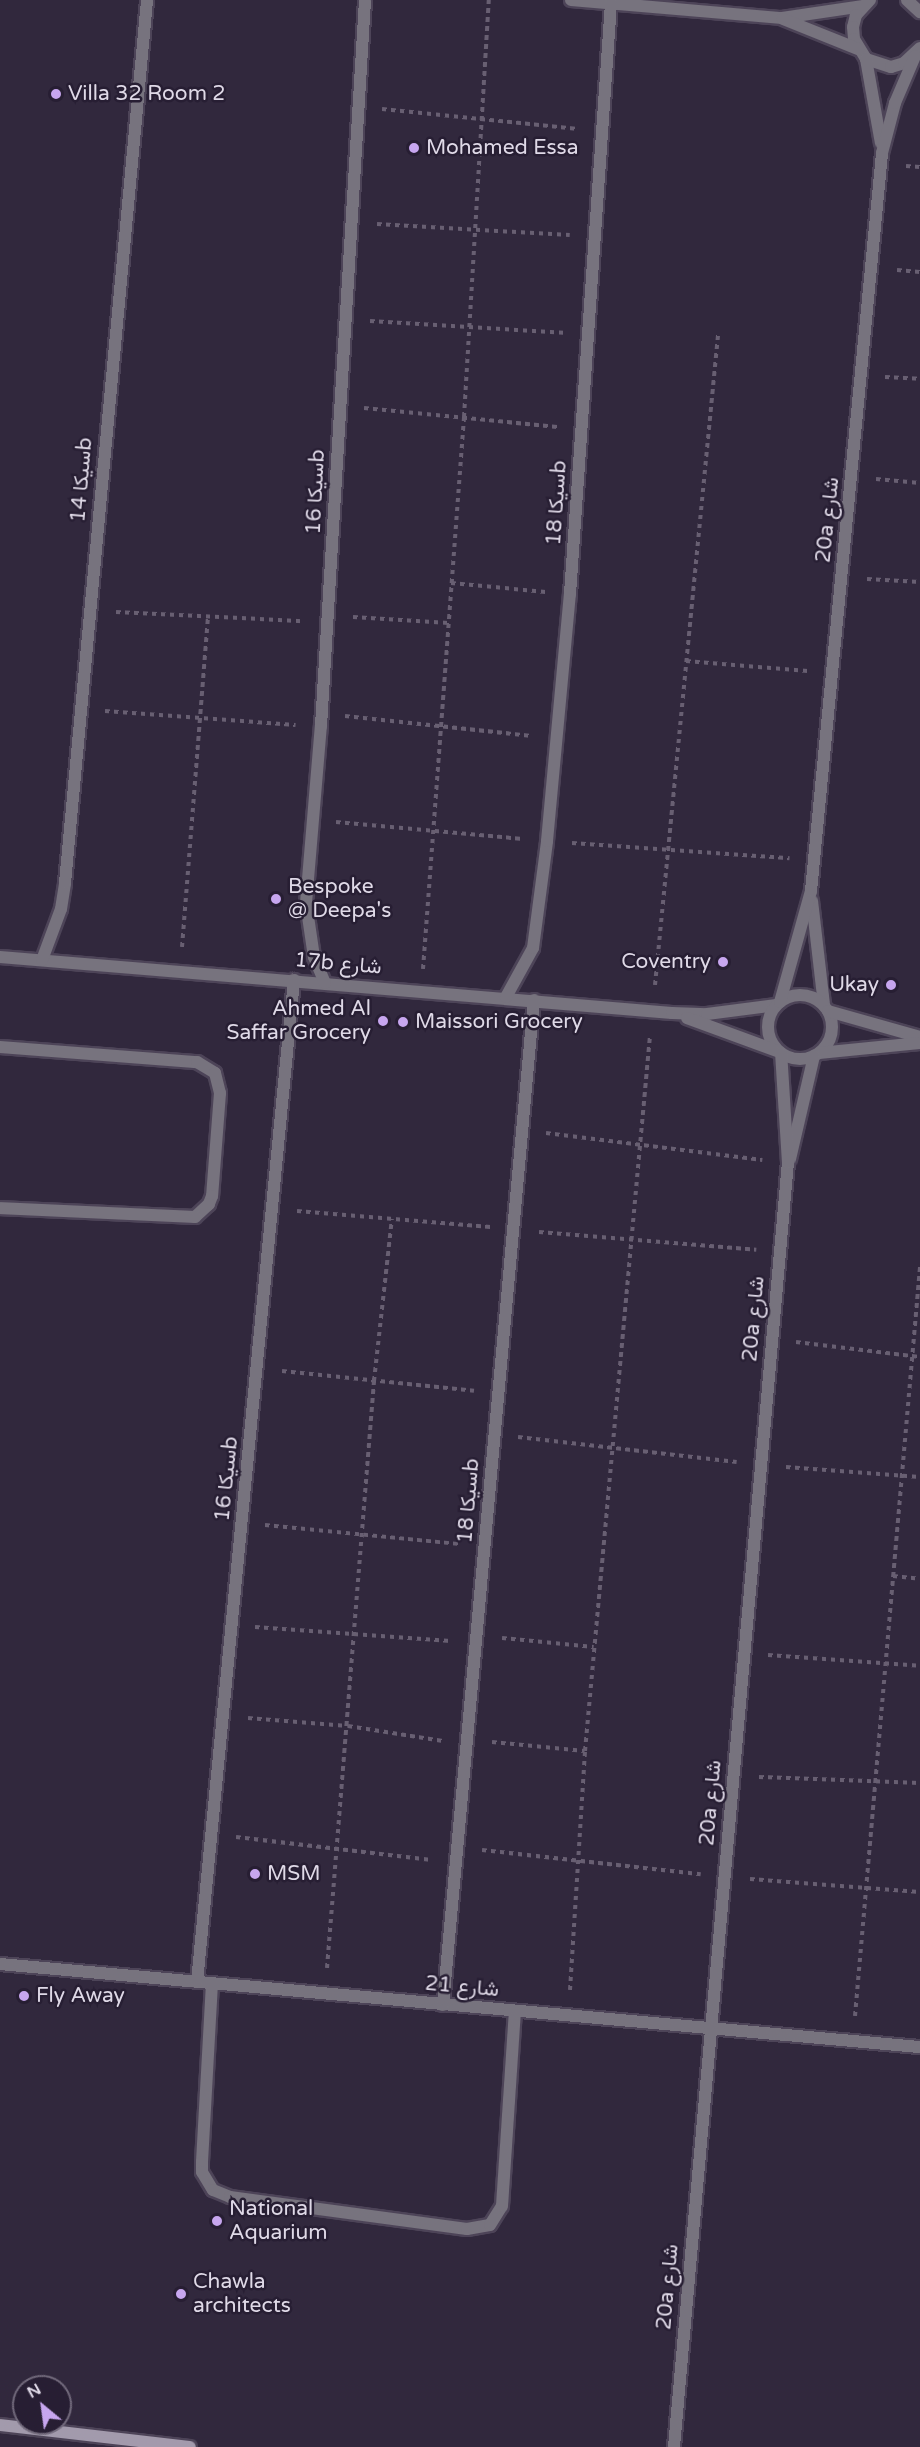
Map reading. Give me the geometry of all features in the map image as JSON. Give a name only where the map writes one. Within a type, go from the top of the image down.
[{"type":"street","name":"سيكا 14b","points":[[42,960],[61,909],[147,0]]},
{"type":"street","name":"سيكا 16b","points":[[325,983],[314,957],[306,903],[322,720],[365,0]]},
{"type":"street","points":[[571,0],[782,18],[867,2]]},
{"type":"street","points":[[908,0],[920,12]]},
{"type":"street","points":[[916,0],[920,12]]},
{"type":"street","name":"20a شارع","points":[[867,2],[853,27],[862,54],[882,153]]},
{"type":"street","name":"سيكا 18b","points":[[506,998],[532,948],[538,921],[570,594],[611,3]]},
{"type":"street","points":[[782,18],[891,67],[918,51]]},
{"type":"street","name":"20a شارع","points":[[778,1004],[812,891],[882,153],[895,103],[918,51]]},
{"type":"street","name":"20a شارع","points":[[812,891],[826,1008]]},
{"type":"street","name":"17b شارع","points":[[0,957],[421,990],[672,1013],[707,1014],[778,1004]]},
{"type":"street","name":"سيكا 16b","points":[[197,1982],[225,1716],[294,980]]},
{"type":"street","points":[[920,1037],[826,1008],[807,995],[788,997],[778,1004],[767,1028],[779,1052],[791,1058],[920,1043]]},
{"type":"street","name":"سيكا 18b","points":[[443,2005],[534,1000]]},
{"type":"street","points":[[816,1054],[831,1033],[826,1008]]},
{"type":"street","name":"17b شارع","points":[[672,1013],[779,1052]]},
{"type":"street","points":[[0,1047],[197,1062],[215,1073],[220,1093],[212,1196],[209,1204],[195,1217],[0,1208]]},
{"type":"street","name":"20a شارع","points":[[779,1052],[788,1163]]},
{"type":"street","name":"20a شارع","points":[[674,2447],[788,1163],[816,1054]]},
{"type":"street","name":"شارع 21","points":[[0,1964],[920,2047]]},
{"type":"street","points":[[212,1983],[202,2172],[213,2190],[230,2197],[467,2229],[490,2225],[502,2206],[516,2012]]},
{"type":"street","points":[[0,2426],[190,2447]]},
{"type":"path","points":[[421,990],[464,417],[489,0]]},
{"type":"path","points":[[359,107],[603,131]]},
{"type":"path","points":[[352,222],[595,237]]},
{"type":"path","points":[[346,320],[588,335]]},
{"type":"path","points":[[568,2016],[576,1861],[594,1647],[639,1145],[718,335]]},
{"type":"path","points":[[861,375],[920,379]]},
{"type":"path","points":[[341,406],[581,429]]},
{"type":"path","points":[[851,477],[920,483]]},
{"type":"path","points":[[842,577],[920,582]]},
{"type":"path","points":[[452,583],[570,594]]},
{"type":"path","points":[[90,610],[449,623]]},
{"type":"path","points":[[180,970],[208,616]]},
{"type":"path","points":[[686,661],[833,673]]},
{"type":"path","points":[[80,710],[200,718],[322,720],[441,726],[556,739]]},
{"type":"path","points":[[522,1130],[788,1163]]},
{"type":"path","points":[[325,1994],[374,1381],[392,1219]]},
{"type":"path","points":[[853,2041],[920,1267]]},
{"type":"path","points":[[772,1339],[920,1357]]},
{"type":"path","points":[[257,1369],[499,1394]]},
{"type":"path","points":[[495,1435],[761,1465],[920,1477]]},
{"type":"path","points":[[242,1523],[485,1546]]},
{"type":"path","points":[[893,1576],[920,1579]]},
{"type":"path","points":[[232,1626],[594,1647]]},
{"type":"path","points":[[743,1653],[920,1666]]},
{"type":"path","points":[[225,1716],[348,1726],[468,1742],[585,1751]]},
{"type":"path","points":[[733,1776],[920,1783]]},
{"type":"path","points":[[212,1834],[456,1863]]},
{"type":"path","points":[[458,1847],[724,1877],[920,1892]]},
{"type":"place","name":"Villa 32 Room 2","points":[[56,94]]},
{"type":"place","name":"Mohamed Essa","points":[[414,148]]},
{"type":"place","name":"Bespoke @ Deepa's","points":[[276,899]]},
{"type":"place","name":"Coventry","points":[[723,962]]},
{"type":"place","name":"Ukay","points":[[891,985]]},
{"type":"place","name":"Ahmed Al Saffar Grocery","points":[[383,1021]]},
{"type":"place","name":"Maissori Grocery","points":[[403,1022]]},
{"type":"place","name":"MSM","points":[[255,1874]]},
{"type":"place","name":"Fly Away","points":[[24,1996]]},
{"type":"place","name":"National Aquarium","points":[[217,2221]]},
{"type":"place","name":"Chawla architects","points":[[181,2294]]}]
